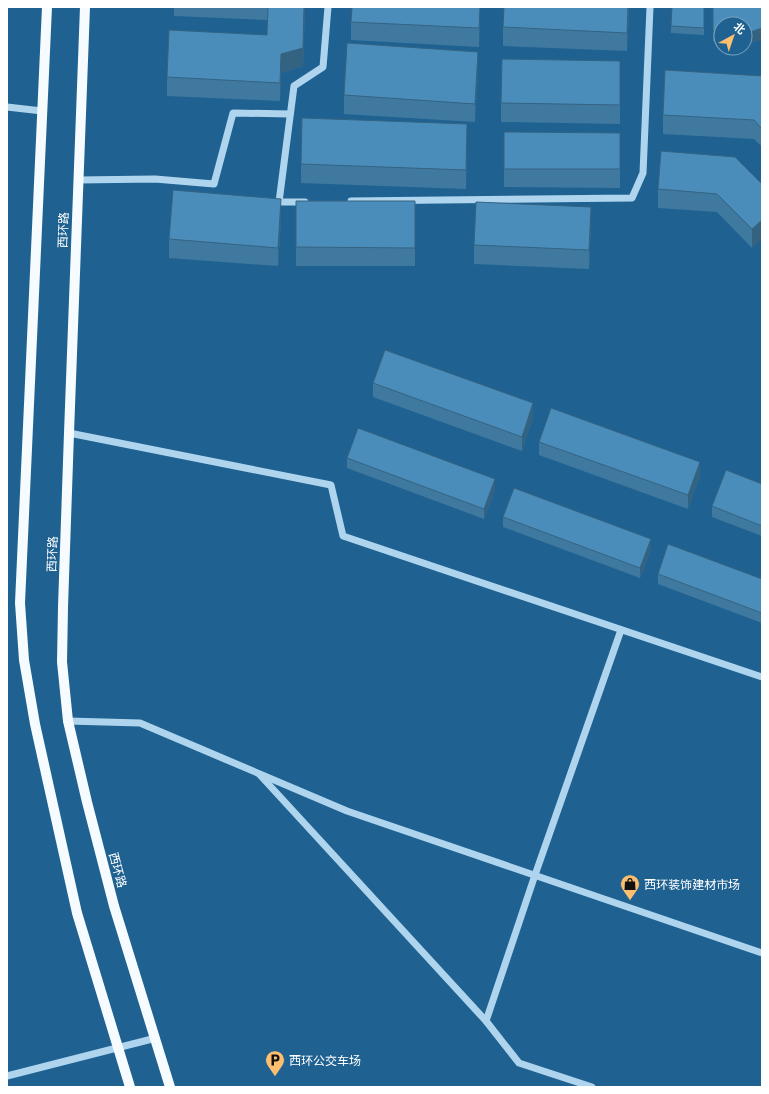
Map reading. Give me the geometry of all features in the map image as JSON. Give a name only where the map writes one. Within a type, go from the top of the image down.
[{"type":"main road","points":[[47,7],[20,603],[24,660],[35,724],[78,913],[130,1087]]},
{"type":"main road","name":"西环路","points":[[85,7],[63,599],[62,662],[68,721],[87,802],[114,906],[170,1087]]},
{"type":"street","points":[[310,202],[279,202],[294,86],[323,66],[328,7]]},
{"type":"street","points":[[342,202],[632,198],[643,173],[650,7]]},
{"type":"street","points":[[7,107],[42,111]]},
{"type":"street","points":[[78,180],[155,179],[214,184],[233,113],[290,114]]},
{"type":"street","points":[[69,433],[331,485],[343,536],[762,677]]},
{"type":"street","points":[[486,1021],[535,875],[621,630]]},
{"type":"street","points":[[68,721],[140,723],[347,811],[762,953]]},
{"type":"street","points":[[257,772],[486,1021],[519,1063],[592,1087]]},
{"type":"street","points":[[7,1076],[156,1038]]},
{"type":"building","points":[[268,7],[304,7],[303,48],[281,54],[280,83],[167,77],[169,30],[267,35]]},
{"type":"building","points":[[352,7],[480,7],[479,28],[351,22]]},
{"type":"building","points":[[504,7],[628,7],[627,33],[503,27]]},
{"type":"building","points":[[672,7],[704,7],[704,28],[671,26]]},
{"type":"building","points":[[713,7],[762,7],[762,28],[753,31],[753,16],[713,16]]},
{"type":"building","points":[[347,43],[478,52],[475,104],[344,95]]},
{"type":"building","points":[[502,59],[620,61],[620,105],[501,103]]},
{"type":"building","points":[[665,70],[762,76],[762,129],[754,120],[663,115]]},
{"type":"building","points":[[302,118],[467,124],[466,170],[301,164]]},
{"type":"building","points":[[504,132],[620,133],[620,169],[504,169]]},
{"type":"building","points":[[661,151],[735,157],[762,184],[762,220],[752,229],[717,194],[658,189]]},
{"type":"building","points":[[173,190],[281,199],[278,248],[169,239]]},
{"type":"building","points":[[296,201],[415,201],[415,248],[296,247]]},
{"type":"building","points":[[476,202],[591,207],[589,250],[474,245]]},
{"type":"building","points":[[385,350],[533,403],[522,437],[373,383]]},
{"type":"building","points":[[551,408],[700,462],[688,495],[539,442]]},
{"type":"building","points":[[358,428],[495,479],[484,509],[347,458]]},
{"type":"building","points":[[726,470],[762,484],[762,526],[712,506]]},
{"type":"building","points":[[514,488],[651,539],[640,568],[503,517]]},
{"type":"building","points":[[668,544],[762,579],[762,613],[658,574]]},
{"type":"place","name":"西环装饰建材市场","points":[[630,901]]},
{"type":"place","name":"西环公交车场","points":[[275,1077]]}]
